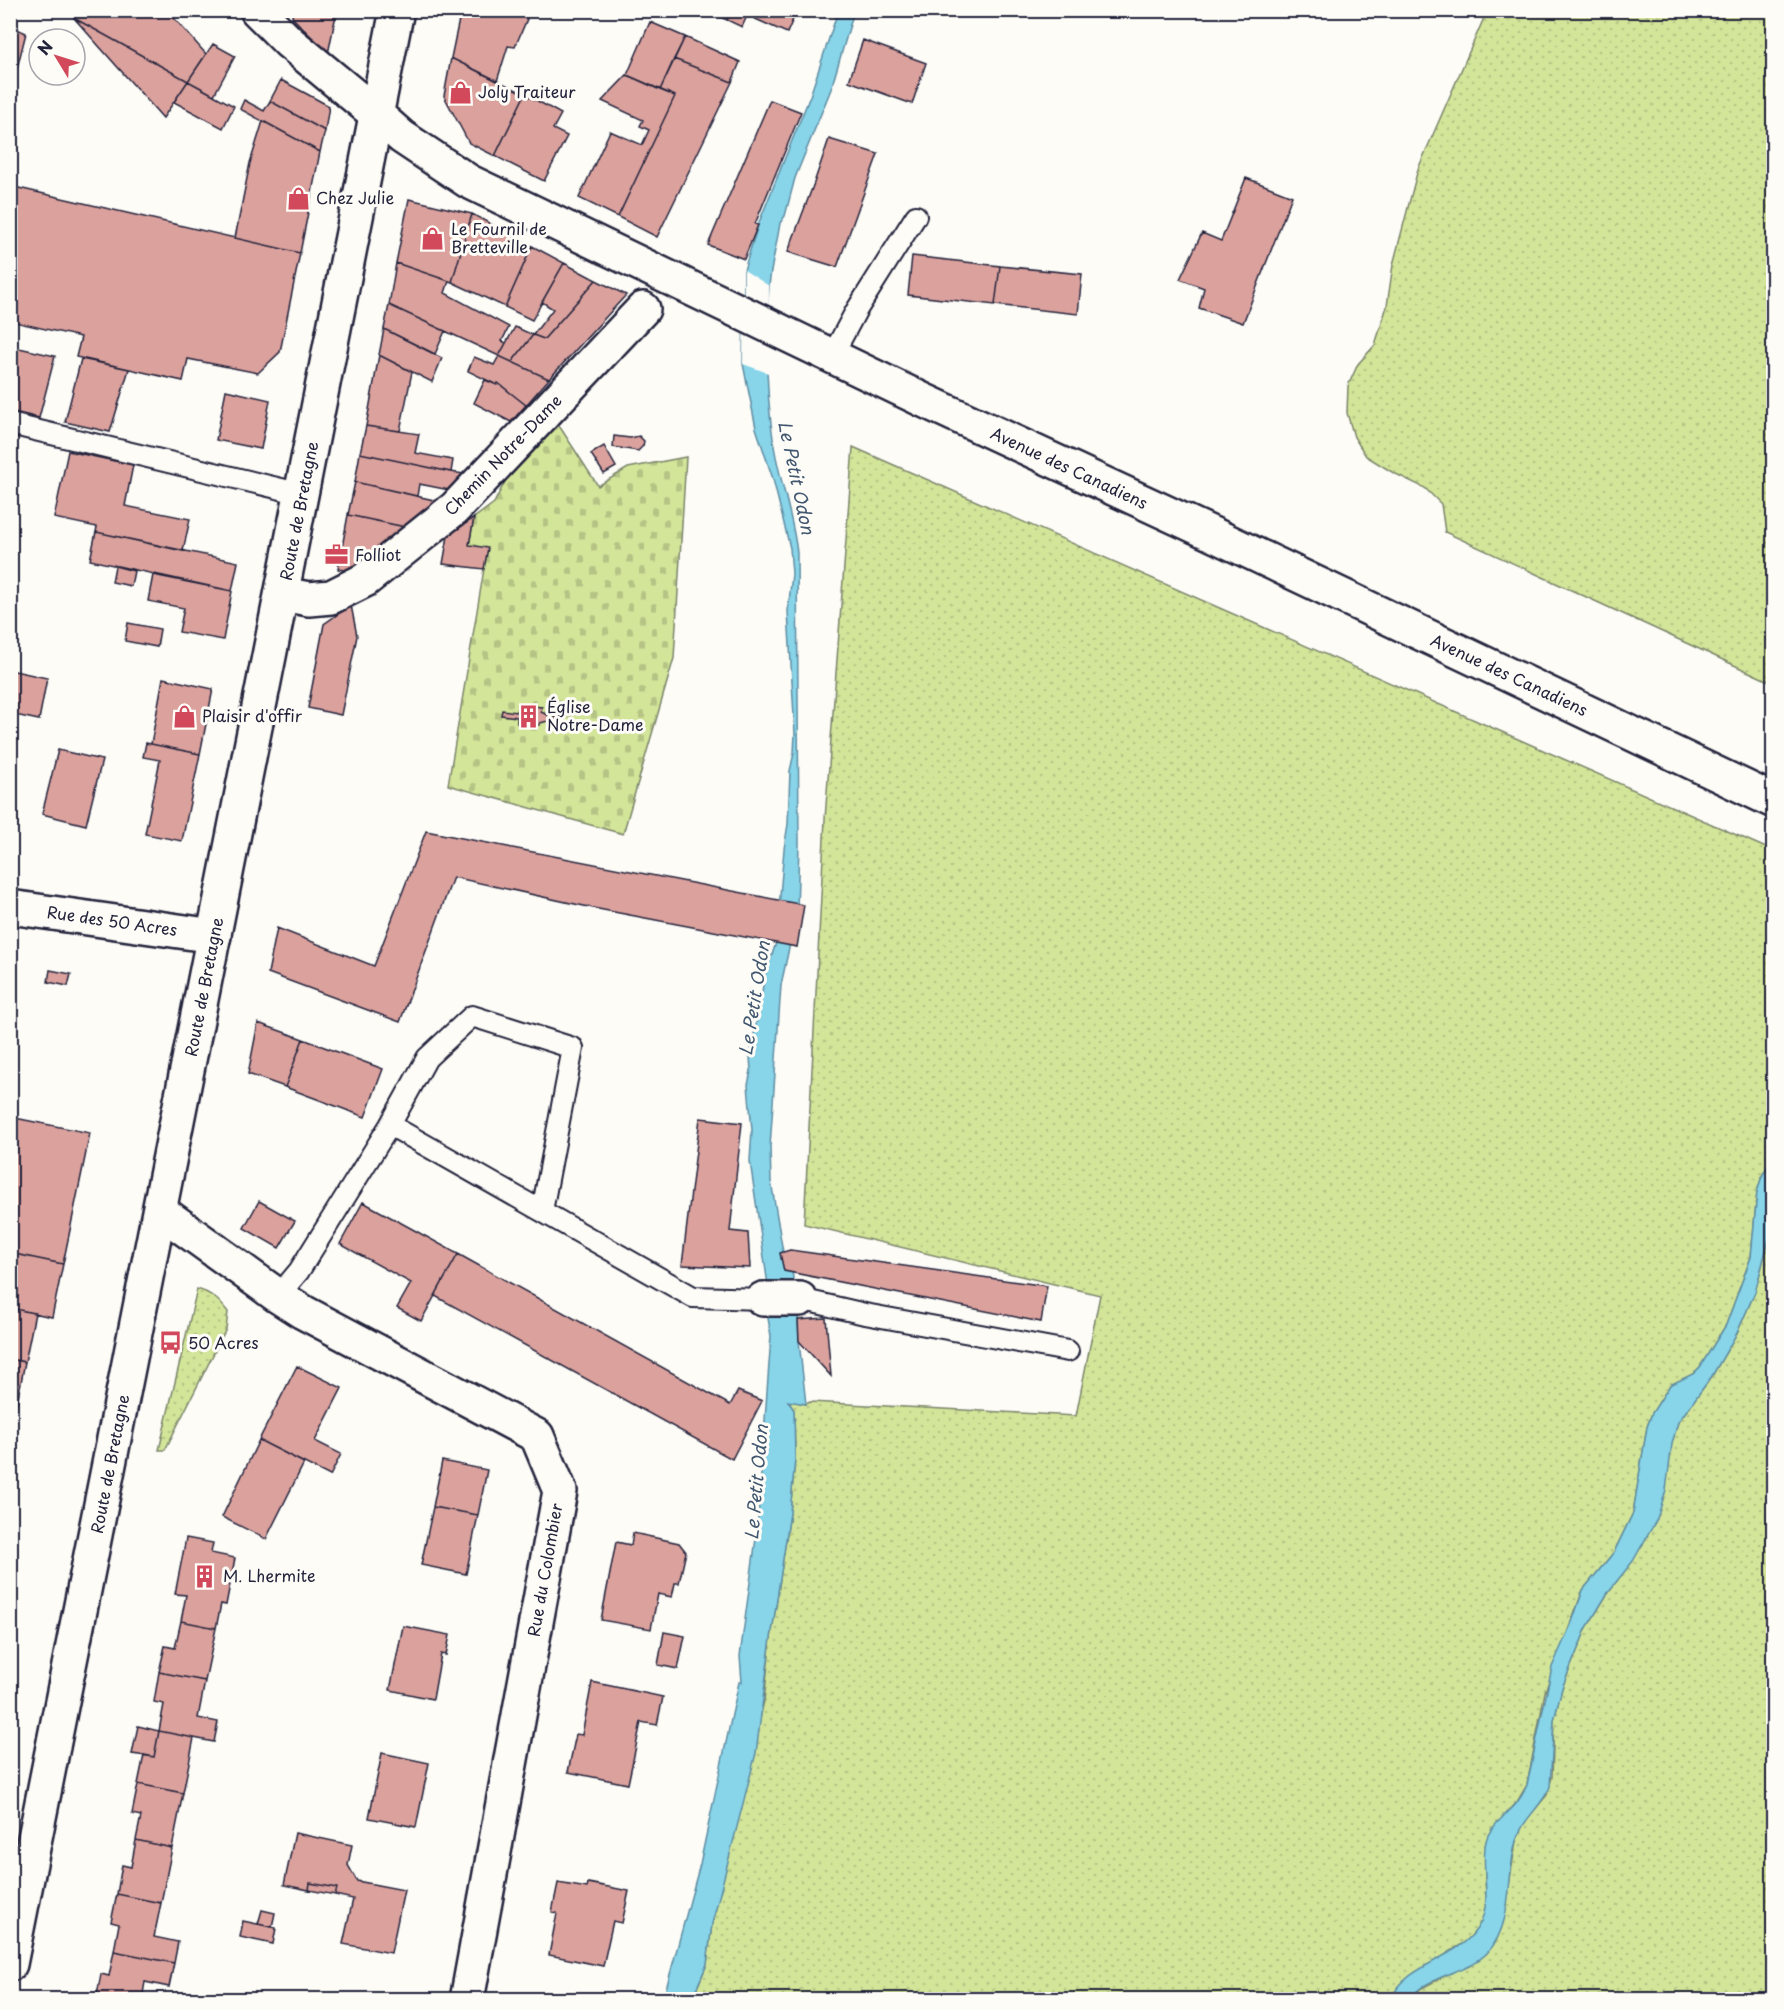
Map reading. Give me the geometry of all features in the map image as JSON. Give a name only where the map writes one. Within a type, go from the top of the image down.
[{"type":"main road","name":"Avenue des Canadiens","points":[[256,10],[289,42],[402,137],[468,181],[832,356],[1773,801]]},
{"type":"main road","name":"Route de Bretagne","points":[[10,1964],[397,10]]},
{"type":"main road","name":"Chemin Notre-Dame","points":[[282,594],[309,599],[332,597],[374,573],[455,508],[643,309]]},
{"type":"main road","name":"Rue des 50 Acres","points":[[10,907],[214,936]]},
{"type":"main road","name":"Rue du Colombier","points":[[160,1211],[278,1296],[537,1436],[560,1491],[467,2000]]},
{"type":"main road","points":[[763,1299],[800,1299]]},
{"type":"lane","points":[[832,356],[856,311],[916,216]]},
{"type":"lane","points":[[10,424],[302,494]]},
{"type":"lane","points":[[278,1296],[299,1271],[390,1125],[427,1058],[472,1016],[573,1048],[542,1211]]},
{"type":"lane","points":[[390,1125],[693,1297],[763,1299]]},
{"type":"lane","points":[[800,1299],[865,1314],[1068,1351]]},
{"type":"green space","points":[[1487,11],[1773,11],[1773,683],[1445,532],[1441,504],[1425,488],[1366,456],[1354,437],[1347,413],[1348,386],[1358,364],[1375,345],[1387,306],[1393,265],[1418,169]]},
{"type":"green space","points":[[556,421],[598,486],[628,468],[686,457],[674,658],[623,834],[448,785],[484,569],[469,545],[474,518],[494,503],[510,472]]},
{"type":"green space","points":[[853,447],[1773,851],[1773,1157],[1762,1176],[1757,1192],[1751,1257],[1726,1325],[1700,1367],[1693,1374],[1670,1385],[1652,1413],[1647,1427],[1633,1513],[1614,1552],[1583,1590],[1545,1692],[1527,1785],[1517,1802],[1491,1832],[1486,1842],[1487,1901],[1483,1919],[1467,1941],[1418,1972],[1391,1999],[692,2000],[707,1964],[712,1924],[764,1701],[790,1513],[795,1459],[794,1410],[787,1400],[806,1404],[810,1402],[1076,1416],[1100,1295],[804,1224],[825,819]]},
{"type":"green space","points":[[1773,1224],[1773,1999],[1410,2000],[1420,1989],[1486,1954],[1496,1940],[1503,1923],[1516,1841],[1523,1824],[1547,1795],[1552,1777],[1554,1720],[1562,1688],[1586,1629],[1609,1591],[1643,1544],[1678,1422],[1712,1376],[1737,1333],[1755,1292]]},
{"type":"green space","points":[[197,1289],[214,1298],[228,1312],[226,1329],[165,1450],[159,1450]]},
{"type":"water","points":[[838,11],[854,11],[831,89],[795,178],[785,216],[780,223],[770,278],[767,326],[771,426],[797,553],[799,844],[797,911],[781,985],[770,1147],[771,1181],[783,1252],[781,1253],[792,1271],[798,1310],[806,1404],[788,1401],[794,1410],[795,1459],[790,1513],[756,1753],[712,1924],[707,1964],[692,1999],[663,2000],[700,1864],[739,1682],[742,1682],[740,1656],[757,1531],[771,1336],[767,1312],[768,1285],[750,1161],[752,1130],[748,1085],[751,1071],[750,1056],[765,975],[776,943],[788,824],[790,771],[795,734],[788,611],[792,574],[790,548],[773,479],[756,428],[743,364],[744,270],[758,225],[810,96]]},
{"type":"water","points":[[1773,1157],[1773,1224],[1755,1292],[1737,1333],[1712,1376],[1678,1422],[1672,1444],[1666,1490],[1657,1519],[1633,1561],[1609,1591],[1586,1629],[1562,1688],[1554,1720],[1550,1787],[1516,1841],[1502,1927],[1488,1952],[1480,1959],[1426,1984],[1410,1999],[1391,1999],[1398,1988],[1417,1971],[1464,1943],[1480,1923],[1486,1901],[1484,1853],[1486,1841],[1498,1822],[1517,1803],[1527,1785],[1552,1667],[1583,1590],[1614,1552],[1633,1513],[1647,1427],[1652,1413],[1670,1385],[1693,1374],[1700,1367],[1726,1325],[1751,1257],[1757,1192],[1762,1176]]},
{"type":"pier","points":[[744,270],[769,286],[768,373],[743,364]]},
{"type":"building","points":[[68,10],[167,10],[206,54],[188,81],[74,18]]},
{"type":"building","points":[[293,10],[337,10],[328,54],[292,17]]},
{"type":"building","points":[[461,10],[509,10],[527,19],[515,47],[508,46],[497,81],[451,58]]},
{"type":"building","points":[[704,10],[732,10],[727,20]]},
{"type":"building","points":[[732,10],[747,16],[742,27],[727,20]]},
{"type":"building","points":[[735,10],[797,10],[787,33]]},
{"type":"building","points":[[74,18],[188,81],[163,118],[87,33],[87,27],[82,27]]},
{"type":"building","points":[[650,22],[685,37],[660,90],[627,75]]},
{"type":"building","points":[[10,26],[26,33],[10,96]]},
{"type":"building","points":[[685,37],[740,62],[732,82],[674,59]]},
{"type":"building","points":[[863,40],[926,63],[912,104],[849,81]]},
{"type":"building","points":[[213,44],[235,56],[214,95],[188,81]]},
{"type":"building","points":[[451,58],[525,94],[495,156],[469,143],[444,96]]},
{"type":"building","points":[[674,59],[732,82],[657,237],[618,217],[675,96],[660,90]]},
{"type":"building","points":[[627,75],[675,96],[618,217],[579,198],[610,131],[642,145],[649,130],[640,126],[643,120],[602,101]]},
{"type":"building","points":[[281,80],[329,106],[325,131],[270,101]]},
{"type":"building","points":[[188,81],[234,106],[223,128],[174,102]]},
{"type":"building","points":[[525,94],[561,114],[553,129],[567,136],[544,181],[495,156]]},
{"type":"building","points":[[244,100],[264,111],[270,101],[325,131],[320,152],[240,109]]},
{"type":"building","points":[[770,100],[801,112],[755,224],[758,225],[744,259],[708,245]]},
{"type":"building","points":[[263,121],[320,152],[300,253],[235,238],[250,163]]},
{"type":"building","points":[[829,139],[878,154],[837,267],[788,252]]},
{"type":"building","points":[[1246,178],[1292,196],[1243,323],[1199,308],[1204,288],[1180,279],[1202,233],[1221,241]]},
{"type":"building","points":[[10,186],[300,253],[280,352],[258,373],[188,359],[183,381],[76,357],[81,337],[10,321]]},
{"type":"building","name":"Le Fournil de Bretteville","points":[[409,199],[472,214],[452,282],[396,263]]},
{"type":"building","points":[[472,214],[532,246],[505,307],[452,282]]},
{"type":"building","points":[[532,246],[564,263],[532,320],[505,307]]},
{"type":"building","points":[[912,256],[1000,266],[995,305],[908,295]]},
{"type":"building","points":[[396,263],[449,281],[445,293],[509,327],[502,341],[506,343],[499,356],[389,305]]},
{"type":"building","points":[[564,263],[596,280],[544,339],[533,335],[553,309],[542,302]]},
{"type":"building","points":[[1000,266],[1082,274],[1078,314],[995,305]]},
{"type":"building","points":[[596,280],[626,295],[549,379],[512,362],[533,335],[544,339]]},
{"type":"building","points":[[389,305],[445,331],[435,354],[384,329]]},
{"type":"building","points":[[515,327],[533,335],[512,362],[499,356]]},
{"type":"building","points":[[384,329],[442,358],[432,382],[379,355]]},
{"type":"building","points":[[10,346],[55,356],[39,418],[10,411]]},
{"type":"building","points":[[379,355],[412,372],[400,431],[366,426]]},
{"type":"building","points":[[499,356],[549,379],[526,405],[498,383],[497,385],[468,371],[474,357],[494,365]]},
{"type":"building","points":[[81,359],[129,369],[110,432],[65,422]]},
{"type":"building","points":[[485,380],[497,385],[498,383],[526,405],[511,422],[474,403]]},
{"type":"building","points":[[226,390],[270,400],[261,449],[216,440]]},
{"type":"building","points":[[366,426],[419,434],[415,453],[453,460],[451,472],[360,453]]},
{"type":"building","points":[[614,436],[630,438],[639,436],[644,441],[643,446],[638,451],[613,447]]},
{"type":"building","points":[[604,446],[616,467],[604,474],[591,454]]},
{"type":"building","points":[[68,451],[133,465],[125,506],[190,519],[183,551],[96,532],[97,527],[54,518]]},
{"type":"building","points":[[360,453],[464,474],[449,490],[419,484],[417,496],[355,482]]},
{"type":"building","points":[[355,482],[438,501],[405,527],[348,515]]},
{"type":"building","points":[[348,515],[405,527],[349,571],[338,569]]},
{"type":"building","points":[[474,518],[469,545],[488,548],[484,569],[443,564],[448,536]]},
{"type":"building","points":[[96,532],[238,562],[232,591],[90,560]]},
{"type":"building","points":[[115,566],[134,571],[131,586],[112,582]]},
{"type":"building","points":[[153,575],[232,591],[223,640],[179,632],[184,608],[148,601]]},
{"type":"building","points":[[351,605],[357,636],[341,715],[308,708],[324,624]]},
{"type":"building","points":[[128,623],[160,629],[157,647],[125,641]]},
{"type":"building","points":[[10,670],[47,678],[39,720],[10,714]]},
{"type":"building","points":[[163,678],[213,689],[200,754],[151,744]]},
{"type":"building","name":"Église Notre-Dame","points":[[518,705],[542,707],[541,712],[561,718],[561,721],[552,720],[540,723],[540,725],[517,723],[517,717],[501,715],[502,710],[517,712]]},
{"type":"building","points":[[146,743],[200,754],[182,841],[145,834],[160,760],[143,757]]},
{"type":"building","points":[[58,750],[102,760],[86,825],[42,814]]},
{"type":"building","points":[[426,831],[804,905],[797,947],[593,908],[453,877],[400,1022],[268,973],[277,928],[374,966]]},
{"type":"building","points":[[50,970],[71,974],[68,986],[48,982]]},
{"type":"building","points":[[258,1023],[303,1039],[285,1087],[248,1074]]},
{"type":"building","points":[[303,1039],[383,1069],[365,1117],[285,1087]]},
{"type":"building","points":[[10,1117],[90,1133],[63,1264],[10,1253]]},
{"type":"building","points":[[700,1118],[742,1123],[730,1231],[748,1233],[750,1268],[682,1265]]},
{"type":"building","points":[[259,1201],[295,1221],[279,1248],[244,1228]]},
{"type":"building","points":[[363,1202],[458,1254],[421,1321],[397,1308],[411,1283],[340,1244]]},
{"type":"building","points":[[790,1250],[1047,1286],[1041,1322],[784,1271],[780,1253]]},
{"type":"building","points":[[10,1253],[63,1264],[52,1317],[10,1308]]},
{"type":"building","points":[[458,1254],[730,1405],[738,1391],[762,1401],[732,1459],[435,1296]]},
{"type":"building","points":[[10,1308],[35,1313],[25,1362],[10,1359]]},
{"type":"building","points":[[826,1318],[831,1376],[799,1341],[798,1320]]},
{"type":"building","points":[[10,1359],[25,1362],[15,1413],[10,1412]]},
{"type":"building","points":[[297,1366],[342,1388],[315,1441],[341,1454],[330,1476],[259,1440]]},
{"type":"building","points":[[259,1440],[304,1463],[266,1539],[222,1517]]},
{"type":"building","points":[[442,1461],[487,1470],[478,1515],[433,1507]]},
{"type":"building","points":[[433,1507],[478,1515],[466,1574],[421,1565]]},
{"type":"building","points":[[633,1533],[679,1543],[686,1552],[679,1583],[675,1583],[672,1597],[658,1594],[651,1629],[601,1620],[616,1542],[631,1545]]},
{"type":"building","name":"M. Lhermite","points":[[186,1538],[213,1543],[211,1553],[235,1558],[226,1605],[221,1604],[216,1628],[181,1621],[186,1595],[175,1594]]},
{"type":"building","points":[[181,1621],[216,1628],[205,1681],[159,1672],[165,1646],[175,1648]]},
{"type":"building","points":[[403,1626],[450,1635],[446,1655],[441,1654],[433,1699],[390,1690]]},
{"type":"building","points":[[664,1632],[685,1636],[678,1669],[658,1665]]},
{"type":"building","points":[[159,1672],[205,1681],[198,1718],[218,1722],[214,1742],[159,1731],[164,1704],[154,1702]]},
{"type":"building","points":[[592,1682],[663,1697],[657,1725],[641,1722],[628,1784],[568,1772],[576,1734],[582,1735]]},
{"type":"building","points":[[138,1726],[159,1731],[154,1757],[132,1754]]},
{"type":"building","points":[[159,1731],[194,1738],[183,1793],[138,1784],[144,1755],[154,1757]]},
{"type":"building","points":[[382,1753],[429,1763],[416,1827],[369,1818]]},
{"type":"building","points":[[138,1784],[183,1793],[172,1848],[136,1840],[141,1816],[132,1814]]},
{"type":"building","points":[[295,1833],[352,1845],[348,1865],[357,1881],[404,1890],[391,1953],[343,1944],[353,1899],[335,1895],[337,1888],[310,1883],[309,1890],[284,1885]]},
{"type":"building","points":[[136,1840],[172,1848],[161,1903],[117,1894],[122,1865],[131,1867]]},
{"type":"building","points":[[310,1883],[337,1888],[335,1895],[309,1890]]},
{"type":"building","points":[[558,1883],[587,1888],[588,1883],[629,1891],[622,1923],[613,1921],[603,1966],[549,1955],[557,1913],[552,1912]]},
{"type":"building","points":[[117,1894],[161,1903],[154,1937],[178,1942],[174,1963],[114,1951],[119,1924],[111,1922]]},
{"type":"building","points":[[262,1910],[275,1913],[272,1927],[258,1924]]},
{"type":"building","points":[[243,1921],[276,1928],[273,1944],[240,1937]]},
{"type":"building","points":[[114,1951],[174,1963],[169,1987],[145,1982],[142,2000],[96,2000],[101,1974],[109,1976]]},
{"type":"place","name":"Joly Traiteur","points":[[460,92]]},
{"type":"place","name":"Chez Julie","points":[[298,198]]},
{"type":"place","name":"Le Fournil de Bretteville","points":[[433,238]]},
{"type":"place","name":"Folliot","points":[[337,555]]},
{"type":"place","name":"Plaisir d'offir","points":[[184,716]]},
{"type":"place","name":"Église Notre-Dame","points":[[529,716]]},
{"type":"place","name":"50 Acres","points":[[170,1343]]},
{"type":"place","name":"M. Lhermite","points":[[205,1576]]},
{"type":"water label","name":"Le Petit Odon","points":[[796,478]]},
{"type":"water label","name":"Le Petit Odon","points":[[755,998]]},
{"type":"water label","name":"Le Petit Odon","points":[[757,1482]]}]
